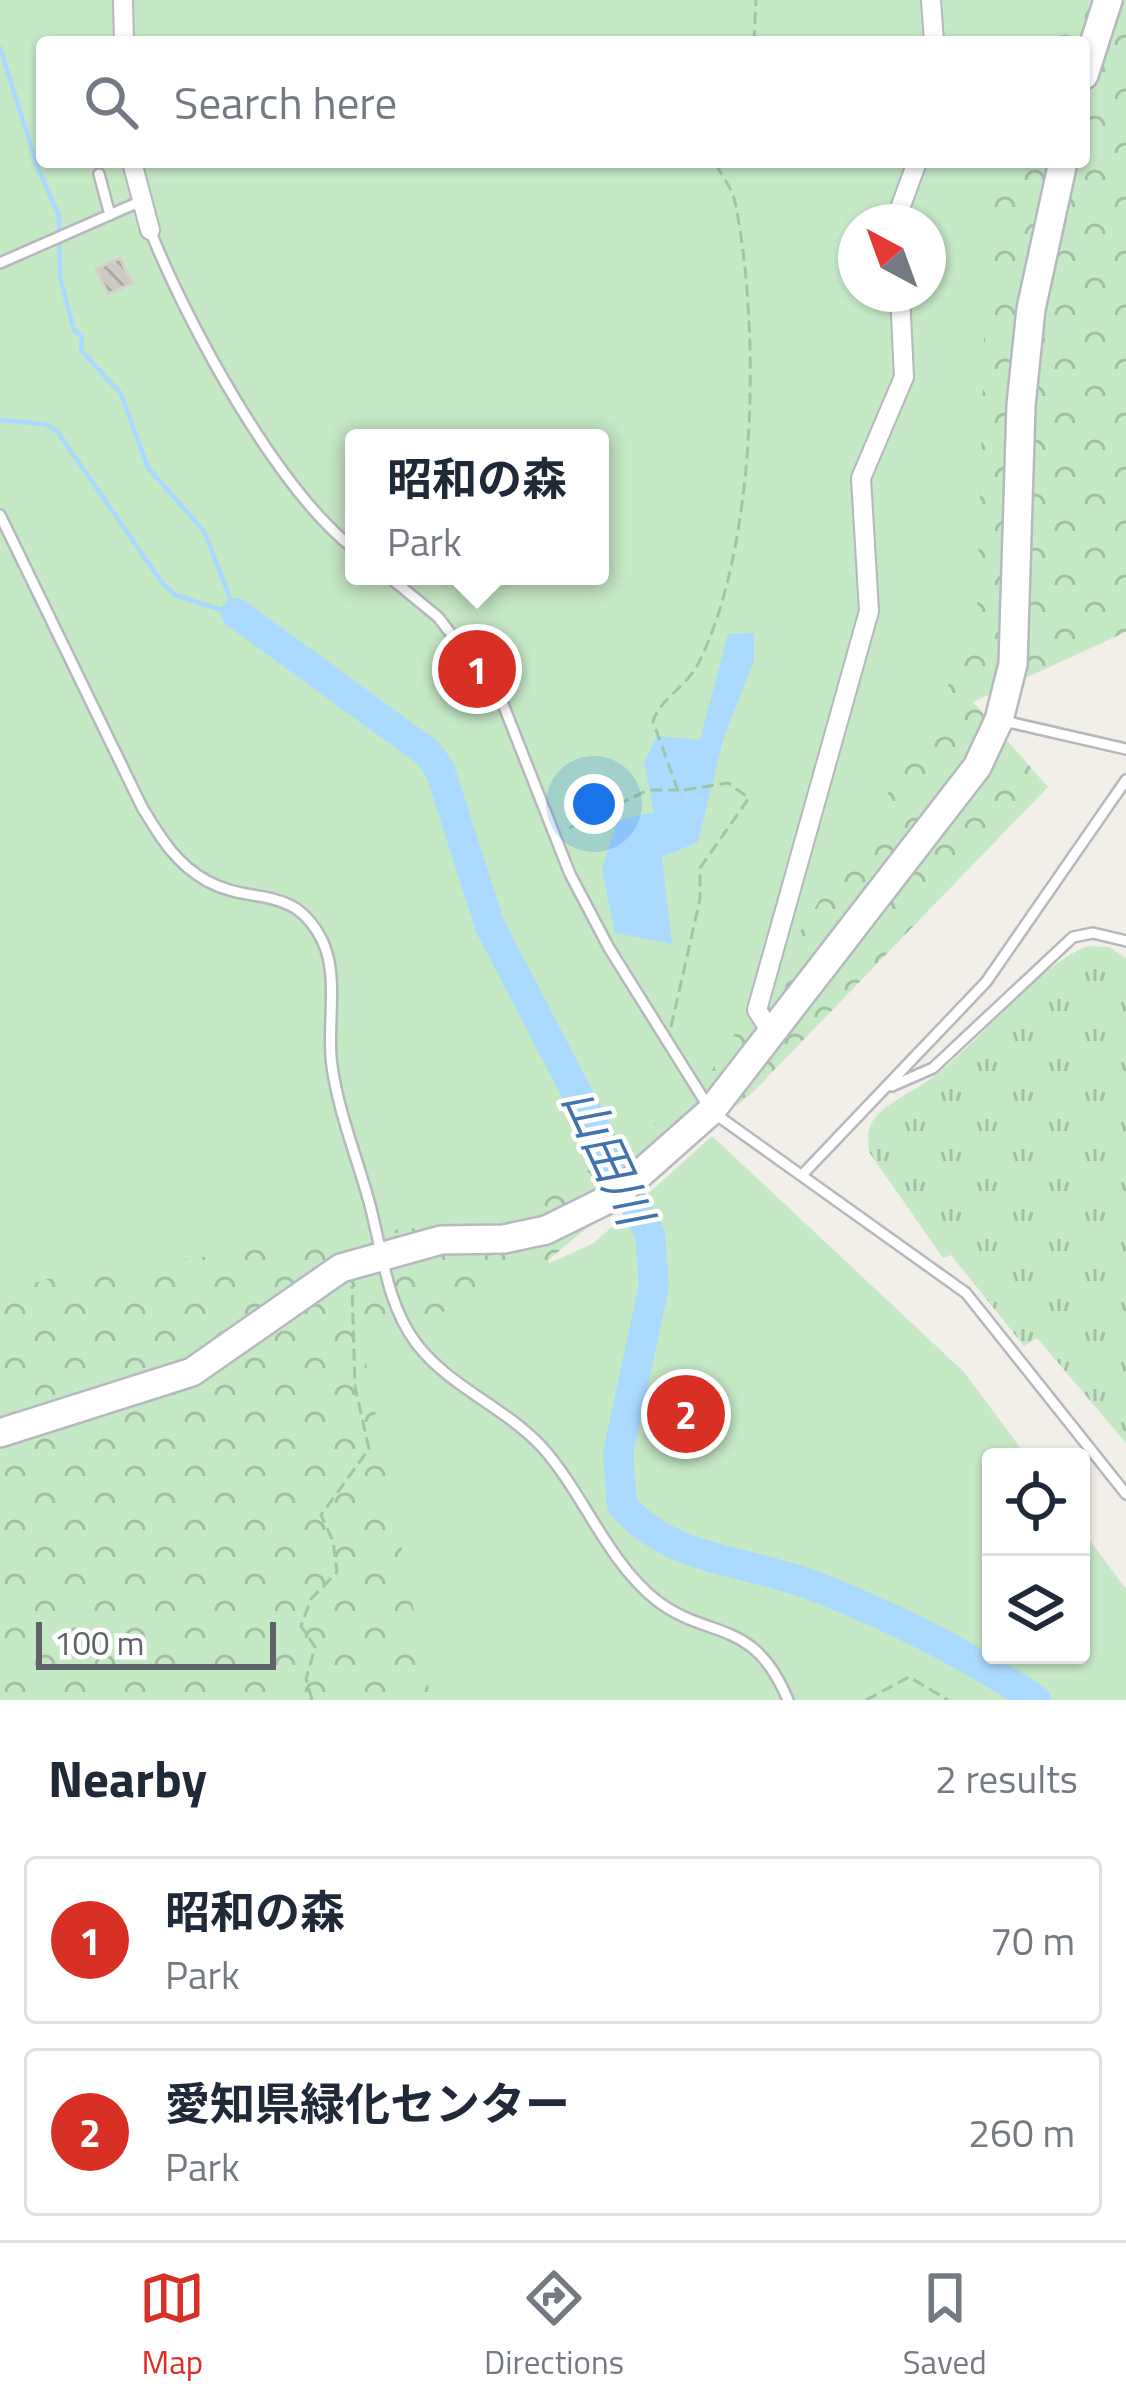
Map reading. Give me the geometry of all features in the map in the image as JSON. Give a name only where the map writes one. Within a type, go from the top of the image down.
[{"type":"street","points":[[123,0],[124,36]]},
{"type":"street","points":[[931,0],[934,36]]},
{"type":"street","points":[[1090,56],[1108,0]]},
{"type":"street","points":[[133,168],[150,230]]},
{"type":"street","points":[[901,204],[914,168]]},
{"type":"street","points":[[0,1433],[192,1372],[340,1268],[441,1240],[504,1239],[546,1230],[626,1188],[711,1111],[769,1029],[976,767],[999,720],[1013,664],[1027,347],[1062,168]]},
{"type":"street","points":[[769,1029],[757,1010],[868,611],[861,478],[904,377],[901,312]]},
{"type":"lane","points":[[99,174],[110,215]]},
{"type":"lane","points":[[0,263],[139,202]]},
{"type":"lane","points":[[150,230],[268,451],[311,507],[345,540]]},
{"type":"lane","points":[[0,515],[142,807],[167,848],[182,865],[218,886],[289,902],[320,938],[330,979],[332,1071],[379,1255],[404,1324],[425,1354],[543,1449],[636,1582],[673,1611],[728,1631],[752,1646],[788,1700]]},
{"type":"lane","points":[[399,585],[438,617],[501,700],[554,835],[609,948],[711,1111],[966,1293],[1126,1494]]},
{"type":"lane","points":[[999,720],[1126,749]]},
{"type":"lane","points":[[802,1175],[986,982],[1126,780]]},
{"type":"lane","points":[[886,1088],[933,1068],[1072,938],[1117,934],[1126,941]]},
{"type":"path","points":[[754,36],[756,0]]},
{"type":"path","points":[[678,790],[653,721],[697,667],[716,615],[734,547],[747,439],[751,352],[735,200],[718,168]]},
{"type":"path","points":[[554,835],[648,790],[728,783],[748,798],[700,868],[679,1010],[665,1039]]},
{"type":"path","points":[[312,1700],[306,1679],[316,1647],[301,1626],[311,1599],[337,1572],[333,1541],[321,1515],[369,1449],[355,1388],[351,1278]]},
{"type":"path","points":[[866,1700],[909,1676],[948,1700]]},
{"type":"green space","points":[[0,0],[1126,0],[1126,632],[973,702],[1048,787],[753,1092],[548,1260],[712,1700],[0,1700]]},
{"type":"green space","points":[[0,0],[1056,0],[1045,36],[36,36],[36,168],[1003,168],[987,223],[977,615],[933,722],[696,1095],[519,1219],[394,1230],[47,1279],[0,1295]]},
{"type":"green space","points":[[1088,946],[1109,947],[1126,958],[1126,1443],[1037,1338],[1024,1346],[951,1255],[943,1258],[869,1152],[868,1134],[881,1111],[948,1064],[1050,969]]},
{"type":"green space","points":[[712,1136],[964,1372],[1020,1448],[982,1448],[982,1664],[1090,1664],[1090,1541],[1126,1589],[1126,1700],[431,1700],[363,1348],[594,1243]]},
{"type":"water","points":[[754,633],[754,660],[723,740],[698,842],[662,857],[672,944],[615,933],[602,869],[617,821],[654,812],[644,763],[657,736],[700,740],[728,634]]},
{"type":"building","points":[[120,258],[132,283],[108,294],[96,269]]},
{"type":"waterway","points":[[0,48],[36,162]]},
{"type":"waterway","points":[[38,168],[59,216],[60,277],[74,330],[82,336],[81,350],[121,394],[148,468],[204,531],[236,613]]},
{"type":"waterway","points":[[0,420],[45,424],[57,431],[163,584],[175,595],[234,614]]},
{"type":"waterway","name":"山田川","points":[[236,613],[428,753],[440,770],[490,926],[650,1234],[654,1286],[618,1453],[622,1505],[641,1524],[686,1549],[789,1577],[871,1610],[956,1652],[1036,1700]]},
{"type":"place","name":"昭和の森","points":[[477,669]]},
{"type":"place","name":"愛知県緑化センター","points":[[686,1414]]}]
